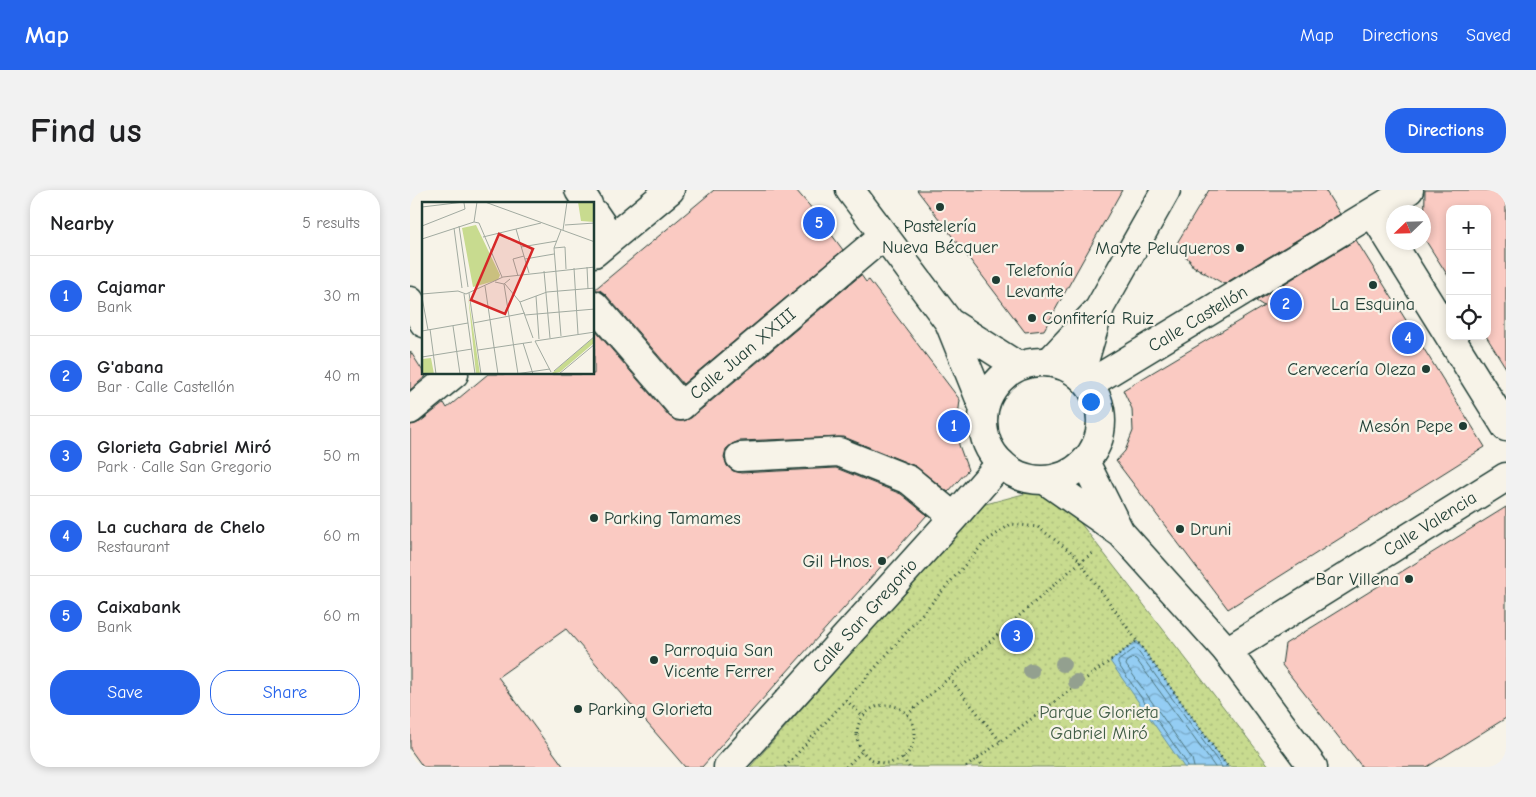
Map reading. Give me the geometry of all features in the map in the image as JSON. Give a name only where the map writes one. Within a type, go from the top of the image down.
[{"type":"street","points":[[579,190],[587,202]]},
{"type":"street","points":[[595,217],[602,246],[670,190]]},
{"type":"street","points":[[850,190],[949,322],[984,410]]},
{"type":"street","points":[[1048,362],[1100,307],[1166,190]]},
{"type":"street","name":"Calle Castellón","points":[[1084,380],[1373,213],[1409,190]]},
{"type":"street","points":[[1373,213],[1506,427]]},
{"type":"street","name":"Calle Juan XXIII","points":[[595,306],[681,406],[883,236]]},
{"type":"street","points":[[410,301],[422,319]]},
{"type":"street","points":[[1084,380],[1100,307]]},
{"type":"street","points":[[949,322],[1018,366]]},
{"type":"street","points":[[1033,362],[1048,362],[1065,366],[1084,380],[1097,399],[1101,415],[1100,432],[1095,448],[1085,462],[1073,471],[1060,477],[1045,480],[1021,476],[1010,471],[1001,463],[989,448],[983,429],[984,410],[990,392],[1002,377],[1018,366],[1033,362]]},
{"type":"street","points":[[410,410],[453,375]]},
{"type":"street","points":[[740,457],[839,452],[909,480],[942,505],[954,517]]},
{"type":"street","points":[[1085,462],[1121,533]]},
{"type":"street","name":"Calle San Gregorio","points":[[728,767],[1001,463]]},
{"type":"street","name":"Calle Valencia","points":[[1227,651],[1506,477]]},
{"type":"street","points":[[1045,480],[1121,533],[1227,651],[1313,767]]},
{"type":"path","points":[[1171,250],[1177,243],[1192,266],[1210,276]]},
{"type":"path","points":[[784,767],[846,700],[985,542],[1011,524],[1038,527],[1075,555],[1228,767]]},
{"type":"path","points":[[907,715],[1080,562]]},
{"type":"path","points":[[966,767],[1137,641]]},
{"type":"path","points":[[948,678],[1000,742]]},
{"type":"path","points":[[846,700],[863,716]]},
{"type":"path","points":[[880,706],[890,706],[899,709],[907,715],[915,734],[914,743],[903,758],[886,764],[877,762],[862,751],[858,743],[857,734],[863,716],[880,706]]},
{"type":"path","points":[[846,767],[862,751]]},
{"type":"path","points":[[903,758],[909,767]]},
{"type":"path","points":[[978,759],[983,767]]},
{"type":"green space","name":"Parque Glorieta Gabriel Miró","points":[[1031,492],[1064,502],[1270,767],[750,767],[982,505]]},
{"type":"water","points":[[1137,641],[1228,767],[1184,767],[1110,661]]},
{"type":"building","points":[[714,190],[796,190],[843,250],[683,384],[606,295],[600,290],[595,289]]},
{"type":"building","points":[[917,190],[1122,190],[1044,330],[1025,332]]},
{"type":"building","points":[[1209,190],[1325,190],[1340,214],[1224,284],[1193,266],[1177,243]]},
{"type":"building","points":[[1425,190],[1506,190],[1506,368],[1488,340],[1491,340],[1491,205],[1446,205],[1446,273],[1431,249],[1431,205],[1425,205]]},
{"type":"building","points":[[1356,240],[1485,447],[1228,609],[1116,461],[1125,451],[1133,431],[1132,409],[1123,390],[1264,306],[1256,301]]},
{"type":"building","points":[[861,275],[866,282],[869,280],[960,400],[957,424],[959,445],[968,470],[948,492],[915,466],[844,437],[739,441],[732,444],[726,449],[724,457],[727,466],[733,471],[741,473],[836,468],[901,494],[927,515],[702,767],[685,767],[566,629],[498,677],[564,767],[423,767],[410,749],[410,425],[420,422],[444,403],[447,408],[487,375],[595,375],[595,330],[669,416],[676,421],[684,421],[691,418]]},
{"type":"building","points":[[410,351],[422,370],[422,375],[426,376],[410,390]]},
{"type":"building","points":[[1506,507],[1506,718],[1427,767],[1362,767],[1282,665],[1285,644]]},
{"type":"place","name":"Pastelería Nueva Bécquer","points":[[940,207]]},
{"type":"place","name":"Caixabank","points":[[819,223]]},
{"type":"place","name":"Mayte Peluqueros","points":[[1240,248]]},
{"type":"place","name":"Telefonía Levante","points":[[996,280]]},
{"type":"place","name":"La Esquina","points":[[1373,285]]},
{"type":"place","name":"G'abana","points":[[1286,304]]},
{"type":"place","name":"Confitería Ruiz","points":[[1032,318]]},
{"type":"place","name":"La cuchara de Chelo","points":[[1408,338]]},
{"type":"place","name":"Cervecería Oleza","points":[[1426,369]]},
{"type":"place","name":"Cajamar","points":[[954,426]]},
{"type":"place","name":"Mesón Pepe","points":[[1463,426]]},
{"type":"place","name":"Parking Tamames","points":[[594,518]]},
{"type":"place","name":"Druni","points":[[1180,529]]},
{"type":"place","name":"Gil Hnos.","points":[[882,561]]},
{"type":"place","name":"Bar Villena","points":[[1409,579]]},
{"type":"place","name":"Glorieta Gabriel Miró","points":[[1017,636]]},
{"type":"place","name":"Parroquia San Vicente Ferrer","points":[[654,660]]},
{"type":"place","name":"Parking Glorieta","points":[[578,709]]}]
